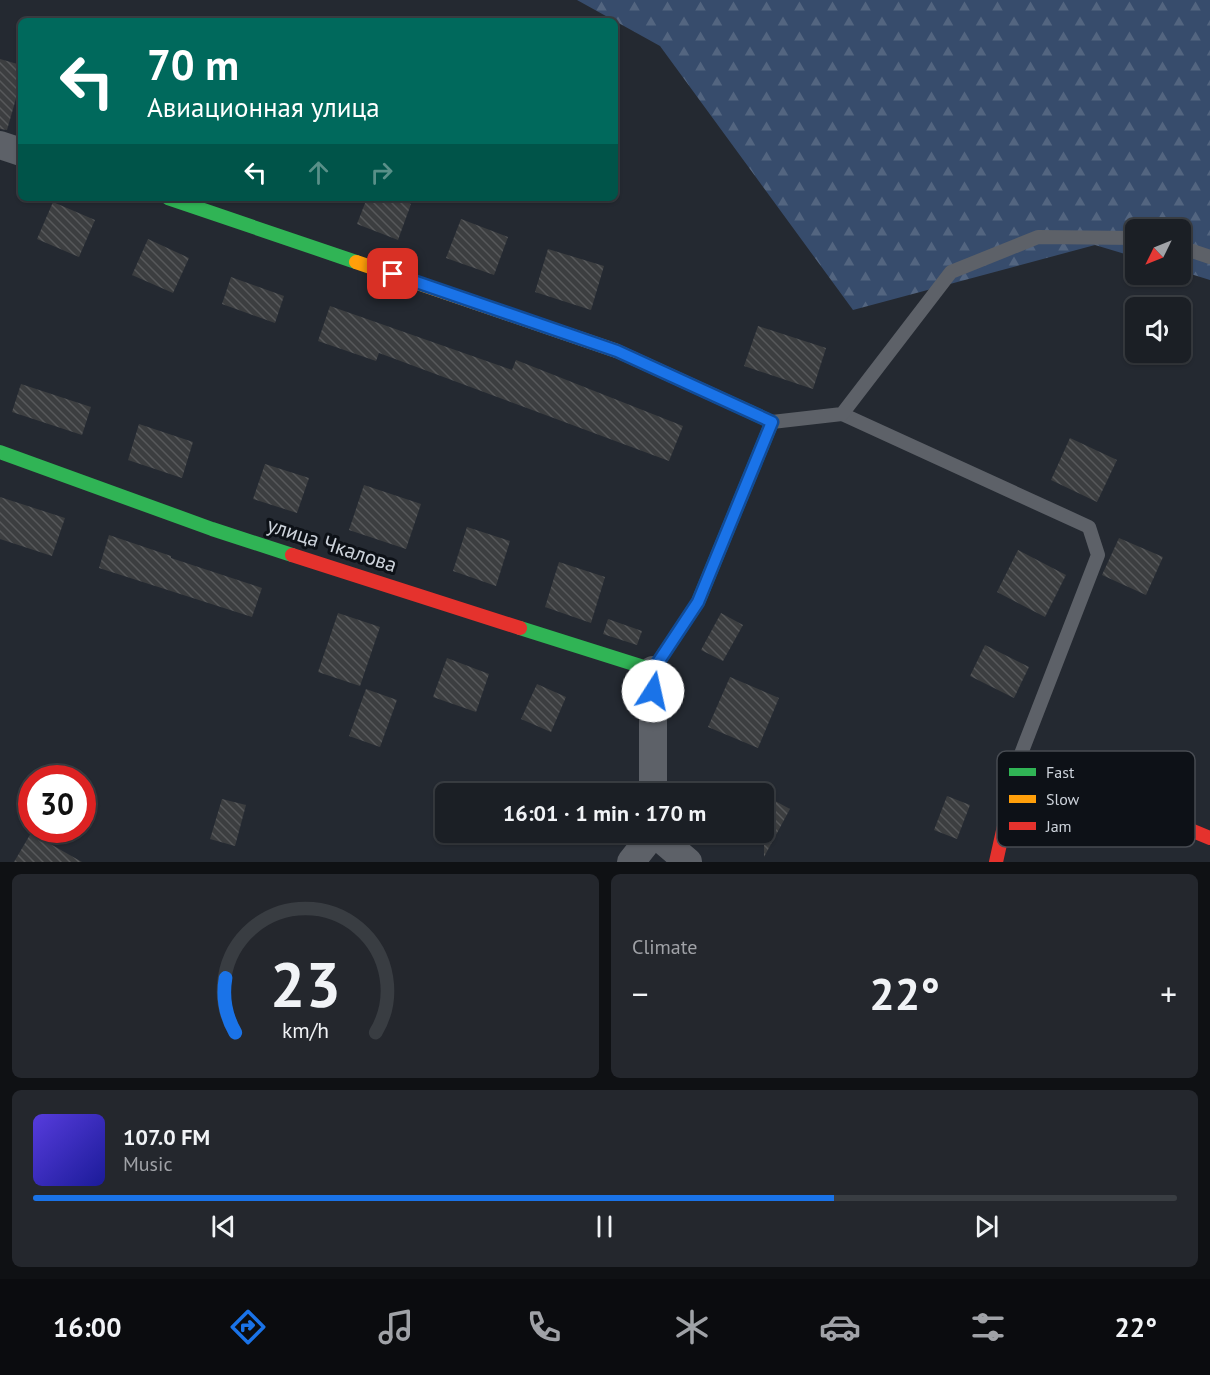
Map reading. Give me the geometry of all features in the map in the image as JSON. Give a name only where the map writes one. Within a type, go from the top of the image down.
[{"type":"street","points":[[0,145],[18,151]]},
{"type":"street","points":[[177,201],[617,351],[772,422],[698,602],[653,670],[653,783]]},
{"type":"street","name":"улица Чкалова","points":[[0,452],[212,529],[653,670]]},
{"type":"street","points":[[1195,832],[1210,838]]},
{"type":"street","points":[[632,862],[646,843]]},
{"type":"street","points":[[665,843],[688,862]]},
{"type":"street","points":[[996,862],[999,847]]},
{"type":"lane","points":[[842,414],[951,272],[1038,237],[1125,238]]},
{"type":"lane","points":[[1191,251],[1210,257]]},
{"type":"lane","points":[[772,422],[842,414],[1089,527],[1098,555],[1022,751]]},
{"type":"green space","points":[[577,0],[1210,0],[1210,280],[1191,274],[1191,219],[1125,219],[1125,254],[1095,245],[853,310],[660,46],[618,23],[618,18],[609,18]]},
{"type":"building","points":[[0,59],[18,64],[18,92],[7,130],[0,129]]},
{"type":"building","points":[[366,201],[403,201],[411,204],[398,240],[357,224]]},
{"type":"building","points":[[53,202],[95,220],[79,257],[37,239]]},
{"type":"building","points":[[461,219],[508,237],[494,275],[446,258]]},
{"type":"building","points":[[148,239],[189,258],[173,293],[132,275]]},
{"type":"building","points":[[548,249],[604,266],[591,310],[535,292]]},
{"type":"building","points":[[231,277],[284,296],[275,323],[222,304]]},
{"type":"building","points":[[330,306],[512,370],[516,360],[683,426],[669,461],[379,353],[376,361],[318,341]]},
{"type":"building","points":[[758,326],[826,348],[813,389],[744,366]]},
{"type":"building","points":[[21,384],[91,407],[82,435],[12,412]]},
{"type":"building","points":[[139,424],[193,442],[182,478],[128,460]]},
{"type":"building","points":[[1070,438],[1117,460],[1097,502],[1051,480]]},
{"type":"building","points":[[265,464],[309,478],[297,513],[253,499]]},
{"type":"building","points":[[364,485],[421,504],[406,549],[349,530]]},
{"type":"building","points":[[0,497],[65,518],[52,556],[0,539]]},
{"type":"building","points":[[467,527],[510,541],[496,586],[453,571]]},
{"type":"building","points":[[109,535],[262,588],[252,617],[99,568]]},
{"type":"building","points":[[1119,538],[1163,557],[1146,595],[1102,575]]},
{"type":"building","points":[[1018,550],[1066,575],[1045,617],[997,592]]},
{"type":"building","points":[[559,562],[605,577],[591,623],[545,607]]},
{"type":"building","points":[[338,613],[380,627],[360,686],[318,672]]},
{"type":"building","points":[[721,613],[743,625],[723,661],[701,650]]},
{"type":"building","points":[[608,619],[642,631],[637,645],[603,634]]},
{"type":"building","points":[[985,645],[1029,667],[1014,698],[970,676]]},
{"type":"building","points":[[447,658],[489,674],[476,712],[433,697]]},
{"type":"building","points":[[730,677],[779,698],[758,748],[708,727]]},
{"type":"building","points":[[537,684],[566,697],[551,732],[521,719]]},
{"type":"building","points":[[366,689],[397,700],[380,747],[349,736]]},
{"type":"building","points":[[947,796],[970,805],[957,839],[934,830]]},
{"type":"building","points":[[222,799],[246,805],[235,846],[210,839]]},
{"type":"building","points":[[774,800],[790,809],[774,839]]},
{"type":"building","points":[[25,843],[49,843],[82,862],[14,862]]},
{"type":"building","points":[[764,843],[772,843],[764,857]]},
{"type":"traffic: fast","points":[[177,201],[356,262]]},
{"type":"traffic: fast","points":[[520,628],[653,670],[698,602],[772,422],[722,399]]},
{"type":"traffic: fast","points":[[0,452],[212,529],[292,555]]},
{"type":"traffic: slow","points":[[356,262],[617,351],[722,399]]},
{"type":"traffic: jam","points":[[292,555],[520,628]]},
{"type":"traffic: jam","points":[[1195,832],[1210,838]]},
{"type":"traffic: jam","points":[[996,862],[999,847]]},
{"type":"route","points":[[393,274],[617,351],[772,422],[698,602],[653,670],[653,691]]}]
